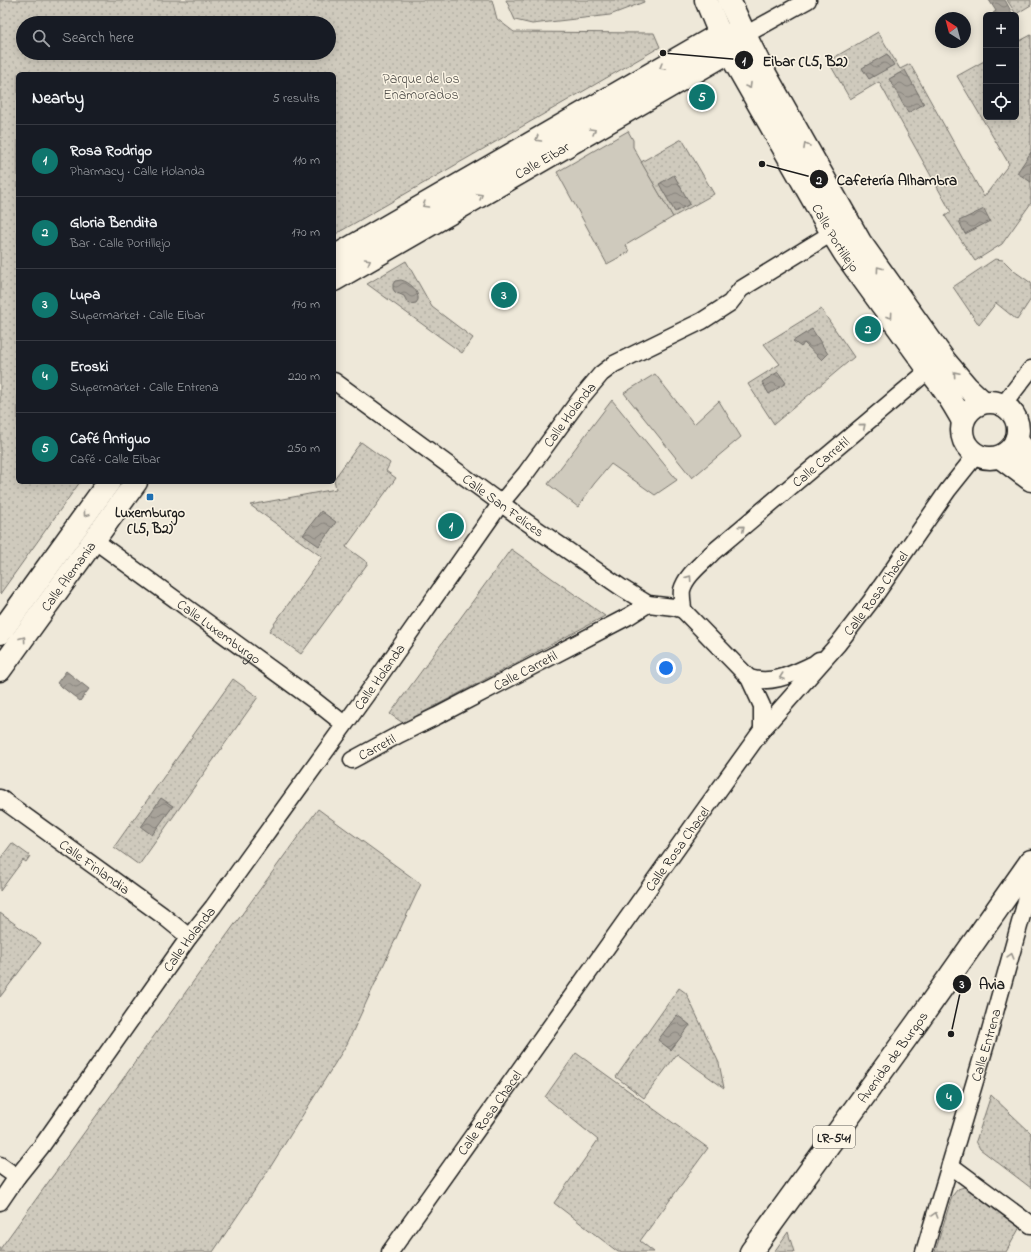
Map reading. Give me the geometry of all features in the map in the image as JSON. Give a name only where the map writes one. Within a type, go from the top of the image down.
[{"type":"main road","name":"Calle Portillejo","points":[[706,0],[725,43],[832,233],[845,254],[940,384],[963,421]]},
{"type":"main road","name":"Calle Portillejo","points":[[730,0],[760,65],[860,242],[945,361],[967,388],[993,404]]},
{"type":"main road","points":[[725,43],[745,35]]},
{"type":"main road","name":"Calle Eibar","points":[[336,256],[725,43]]},
{"type":"main road","name":"Calle Eibar","points":[[336,279],[725,43]]},
{"type":"main road","points":[[993,404],[1010,410],[1015,418],[1018,430],[1016,440],[1010,450],[1000,456],[990,459],[976,455],[968,449],[963,440],[961,431],[965,416],[971,408],[993,404]]},
{"type":"main road","points":[[1016,440],[1031,457]]},
{"type":"main road","points":[[1000,456],[1031,480]]},
{"type":"main road","name":"Calle Alemania","points":[[0,633],[108,484]]},
{"type":"main road","name":"Calle Alemania","points":[[0,670],[135,484]]},
{"type":"main road","name":"Avenida de Burgos","points":[[751,1252],[922,1016],[1031,861]]},
{"type":"street","points":[[745,35],[808,0]]},
{"type":"street","name":"Calle Holanda","points":[[0,1202],[189,937],[369,691],[501,503],[526,473],[580,399],[602,374],[614,364],[702,321],[730,303],[742,289],[832,233]]},
{"type":"street","points":[[993,404],[1031,369]]},
{"type":"street","name":"Calle Carretil","points":[[683,610],[682,591],[687,580],[712,553],[929,370]]},
{"type":"street","name":"Calle San Felices","points":[[336,382],[501,503],[622,588],[648,604],[674,606],[683,610]]},
{"type":"street","name":"Calle Rosa Chacel","points":[[390,1252],[762,730],[838,644],[878,591],[948,490],[976,455]]},
{"type":"street","name":"Calle Luxemburgo","points":[[94,540],[315,701],[344,724]]},
{"type":"street","name":"Calle Carretil","points":[[400,734],[480,694],[648,604]]},
{"type":"street","points":[[683,610],[749,678],[762,706],[762,730]]},
{"type":"street","points":[[749,678],[759,680],[776,680],[795,673],[814,664],[838,644]]},
{"type":"street","name":"Carretil","points":[[352,760],[400,734]]},
{"type":"street","name":"Calle Finlandia","points":[[0,798],[156,911],[189,937]]},
{"type":"street","name":"Calle Entrena","points":[[924,1252],[989,1034],[1031,883]]},
{"type":"street","points":[[0,1165],[17,1177]]},
{"type":"street","points":[[950,1165],[1031,1225]]},
{"type":"green space","name":"Parque de los Enamorados","points":[[0,0],[492,0],[497,19],[514,32],[654,33],[660,47],[336,234],[336,72],[16,72],[16,484],[79,484],[0,594]]},
{"type":"green space","points":[[506,0],[643,0],[644,2],[610,15],[532,24],[515,20]]},
{"type":"green space","points":[[1007,0],[1031,0],[1031,5],[1019,12],[1015,12]]},
{"type":"green space","points":[[878,32],[900,69],[910,64],[984,197],[1009,164],[983,120],[1019,120],[1019,41],[1031,35],[1031,203],[1002,244],[975,261],[945,216],[951,212],[879,82],[850,99],[828,61]]},
{"type":"green space","points":[[983,62],[983,120],[957,76]]},
{"type":"green space","points":[[628,131],[633,140],[633,147],[673,217],[626,245],[629,252],[607,264],[557,172]]},
{"type":"green space","points":[[682,139],[714,194],[673,217],[641,162]]},
{"type":"green space","points":[[995,259],[1003,260],[1014,271],[1031,283],[1031,299],[1017,320],[996,303],[979,325],[953,287]]},
{"type":"green space","points":[[406,261],[432,307],[473,338],[462,353],[367,284]]},
{"type":"green space","points":[[821,309],[854,357],[774,424],[748,384],[780,364],[764,344]]},
{"type":"green space","points":[[655,374],[694,424],[719,401],[741,437],[692,478],[624,393]]},
{"type":"green space","points":[[612,400],[677,480],[655,495],[611,464],[594,484],[578,507],[548,484]]},
{"type":"green space","points":[[361,442],[390,463],[386,471],[396,478],[346,547],[368,563],[301,654],[269,631],[322,557],[250,505],[336,489],[336,476]]},
{"type":"green space","points":[[511,549],[605,616],[403,723],[390,714]]},
{"type":"green space","points":[[233,679],[258,697],[139,865],[114,847]]},
{"type":"green space","points":[[318,809],[421,884],[347,1044],[271,1166],[213,1252],[0,1252],[0,1249]]},
{"type":"green space","points":[[12,843],[30,856],[26,862],[23,860],[0,891],[0,859]]},
{"type":"green space","points":[[0,913],[41,943],[0,997]]},
{"type":"green space","points":[[679,988],[686,993],[719,1063],[724,1088],[677,1054],[644,1098],[616,1077]]},
{"type":"green space","points":[[576,1053],[708,1148],[640,1241],[654,1252],[618,1252],[554,1203],[598,1140],[545,1097]]},
{"type":"green space","points":[[991,1095],[1031,1133],[1031,1188],[980,1149],[976,1141]]},
{"type":"green space","points":[[964,1187],[1020,1227],[1006,1252],[935,1252],[952,1196],[958,1189]]},
{"type":"green space","points":[[788,1232],[794,1252],[774,1252]]},
{"type":"water","points":[[989,0],[1005,0],[1011,12],[994,12],[996,11]]},
{"type":"water","points":[[887,54],[894,65],[869,79],[862,68]]},
{"type":"water","points":[[905,70],[924,104],[908,113],[889,79]]},
{"type":"water","points":[[1031,152],[1031,182],[1017,173]]},
{"type":"water","points":[[674,175],[690,204],[675,212],[659,184]]},
{"type":"water","points":[[984,209],[990,221],[965,234],[959,221]]},
{"type":"water","points":[[401,280],[411,285],[417,293],[418,300],[416,303],[410,304],[404,296],[395,292],[393,289],[393,284],[395,281]]},
{"type":"water","points":[[812,329],[828,354],[822,360],[804,343],[801,347],[793,341]]},
{"type":"water","points":[[778,372],[786,383],[769,394],[762,382]]},
{"type":"water","points":[[321,511],[336,522],[319,546],[303,535]]},
{"type":"water","points":[[66,671],[89,689],[80,701],[57,683]]},
{"type":"water","points":[[161,798],[173,806],[152,835],[141,827]]},
{"type":"water","points":[[677,1015],[690,1025],[671,1050],[658,1040]]},
{"type":"place","name":"Eibar (L5, B2)","points":[[663,53]]},
{"type":"place","name":"Café Antiguo","points":[[702,97]]},
{"type":"place","name":"Cafetería Alhambra","points":[[762,164]]},
{"type":"place","name":"Lupa","points":[[504,295]]},
{"type":"place","name":"Gloria Bendita","points":[[868,329]]},
{"type":"place","name":"Luxemburgo (L5, B2)","points":[[150,497]]},
{"type":"place","name":"Rosa Rodrigo","points":[[451,526]]},
{"type":"place","name":"Avia","points":[[951,1034]]},
{"type":"place","name":"Eroski","points":[[949,1097]]}]
